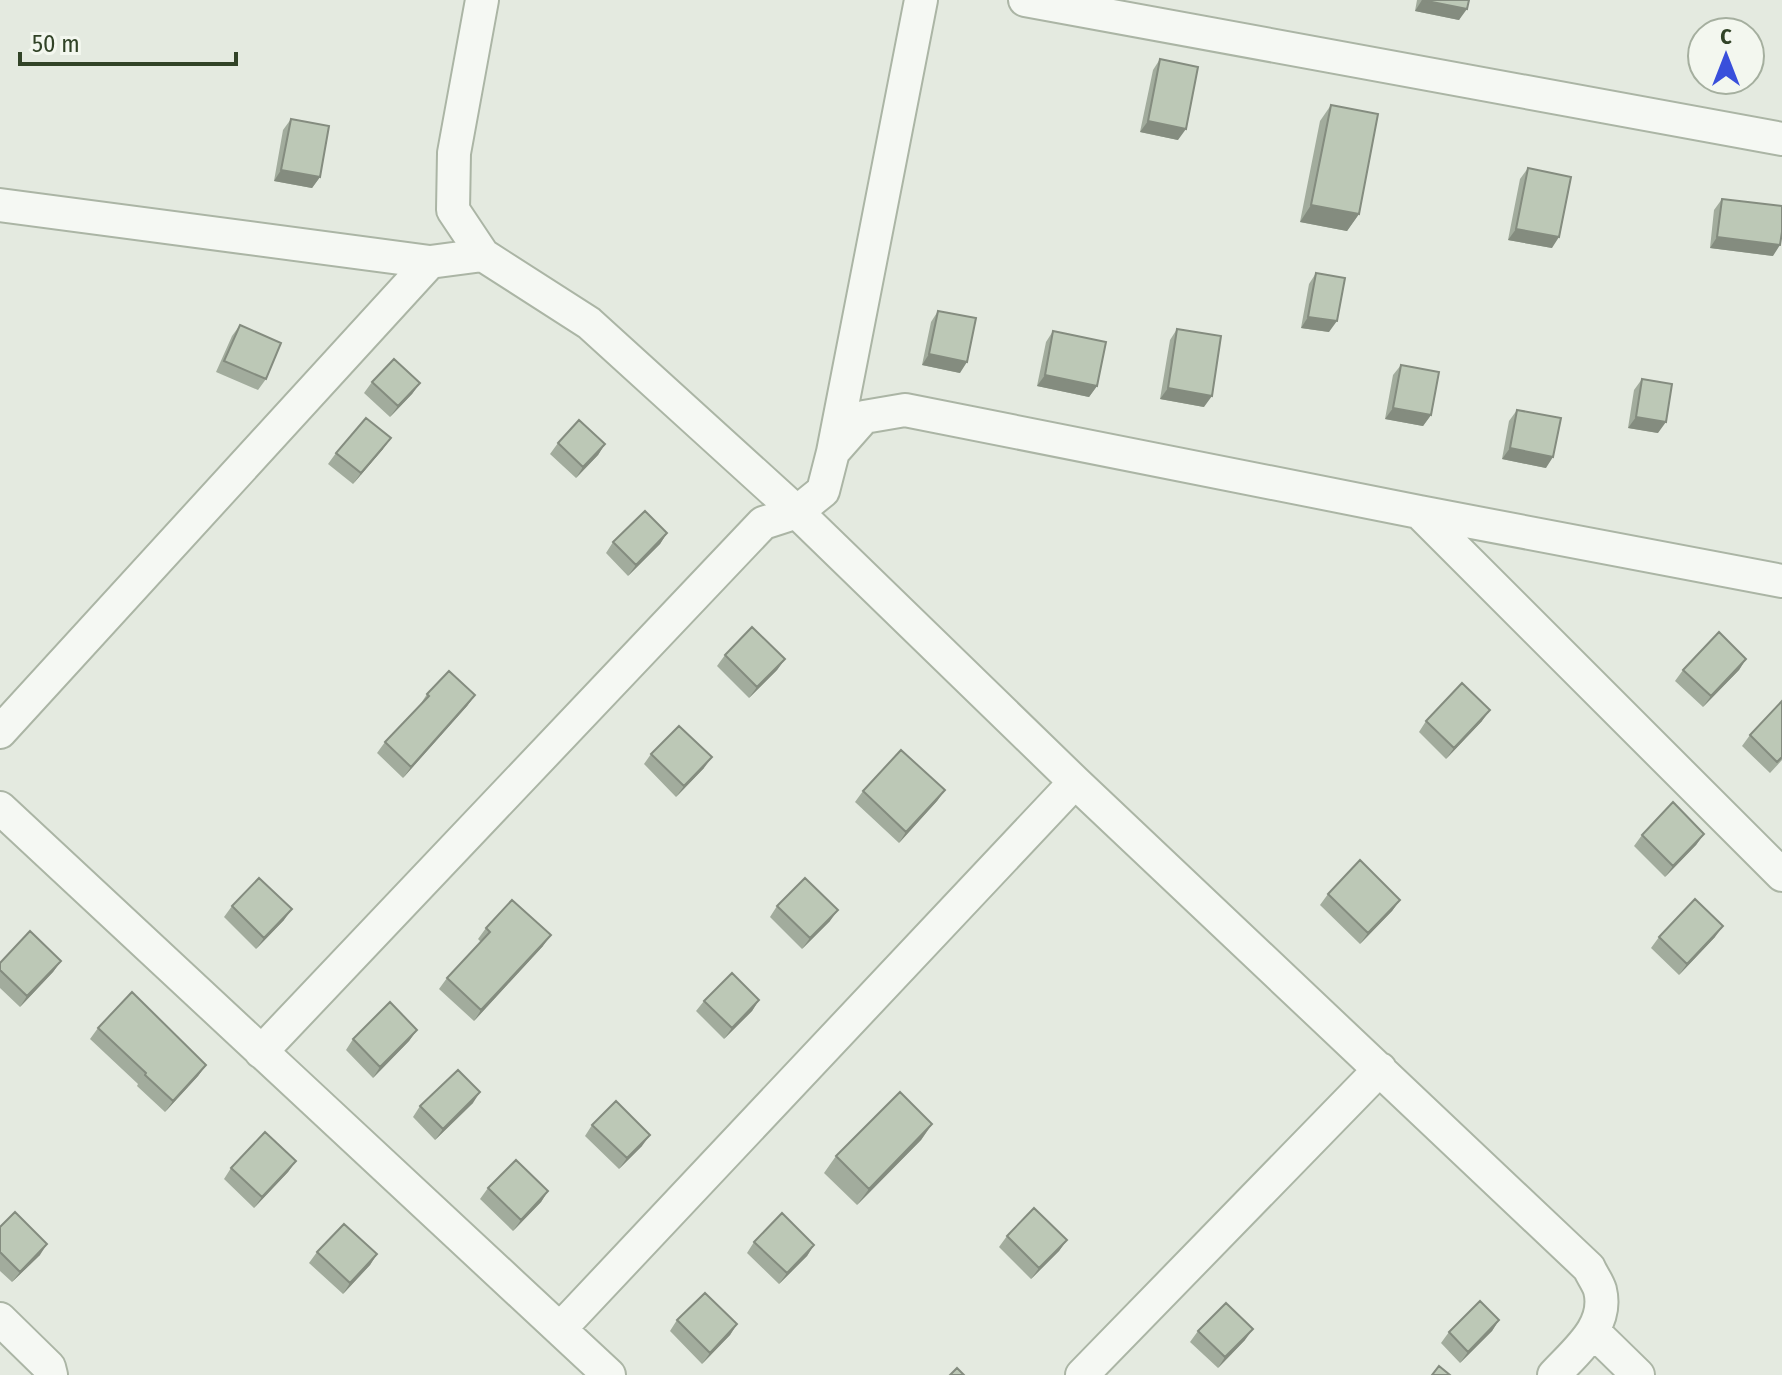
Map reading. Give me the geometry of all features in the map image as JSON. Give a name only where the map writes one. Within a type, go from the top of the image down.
[{"type":"street","points":[[482,0],[454,153],[453,210],[483,255],[589,323],[797,512],[1075,782],[1589,1268],[1600,1289],[1601,1310],[1594,1332],[1554,1375]]},
{"type":"street","points":[[261,1052],[763,523],[797,512],[823,491],[921,0]]},
{"type":"street","points":[[1025,0],[1782,139]]},
{"type":"street","points":[[0,205],[430,262],[483,255]]},
{"type":"street","points":[[0,732],[430,262]]},
{"type":"street","points":[[833,452],[864,417],[905,410],[1782,581]]},
{"type":"street","points":[[1419,512],[1782,875]]},
{"type":"street","points":[[560,1329],[1075,782]]},
{"type":"street","points":[[0,808],[609,1375]]},
{"type":"street","points":[[1082,1375],[1380,1069]]},
{"type":"street","points":[[0,1319],[49,1367],[51,1375]]},
{"type":"street","points":[[1594,1332],[1638,1375]]},
{"type":"building","points":[[1422,0],[1469,0],[1467,9]]},
{"type":"building","points":[[1160,59],[1198,67],[1186,129],[1148,121]]},
{"type":"building","points":[[1331,105],[1378,114],[1359,214],[1311,205]]},
{"type":"building","points":[[291,119],[329,126],[320,177],[281,170]]},
{"type":"building","points":[[1528,168],[1571,177],[1559,237],[1516,229]]},
{"type":"building","points":[[1722,199],[1782,206],[1780,245],[1717,237]]},
{"type":"building","points":[[1316,273],[1345,278],[1337,321],[1308,317]]},
{"type":"building","points":[[938,311],[976,318],[967,362],[929,354]]},
{"type":"building","points":[[240,325],[281,343],[266,379],[224,361]]},
{"type":"building","points":[[1177,329],[1221,336],[1212,396],[1168,388]]},
{"type":"building","points":[[1053,331],[1106,342],[1097,386],[1045,375]]},
{"type":"building","points":[[394,359],[420,383],[398,406],[372,382]]},
{"type":"building","points":[[1401,365],[1439,372],[1431,415],[1393,408]]},
{"type":"building","points":[[1642,379],[1672,384],[1666,422],[1636,417]]},
{"type":"building","points":[[1517,410],[1561,418],[1553,457],[1510,448]]},
{"type":"building","points":[[366,418],[391,438],[361,473],[336,453]]},
{"type":"building","points":[[579,420],[605,444],[583,467],[558,443]]},
{"type":"building","points":[[645,511],[667,533],[636,565],[613,542]]},
{"type":"building","points":[[752,627],[785,659],[757,687],[725,655]]},
{"type":"building","points":[[1719,632],[1746,659],[1711,696],[1683,670]]},
{"type":"building","points":[[449,671],[475,695],[411,767],[385,742]]},
{"type":"building","points":[[1462,683],[1490,710],[1454,748],[1426,721]]},
{"type":"building","points":[[1782,701],[1782,757],[1777,762],[1750,735]]},
{"type":"building","points":[[679,726],[712,757],[684,786],[651,754]]},
{"type":"building","points":[[901,750],[945,790],[906,832],[863,791]]},
{"type":"building","points":[[1673,802],[1704,834],[1673,866],[1642,835]]},
{"type":"building","points":[[1360,860],[1400,900],[1368,933],[1328,894]]},
{"type":"building","points":[[259,878],[292,909],[264,938],[232,906]]},
{"type":"building","points":[[805,878],[838,910],[810,938],[777,906]]},
{"type":"building","points":[[1695,899],[1723,926],[1687,964],[1659,937]]},
{"type":"building","points":[[512,900],[551,935],[481,1010],[447,978],[490,932],[486,928]]},
{"type":"building","points":[[30,931],[61,961],[27,996],[0,970],[0,963]]},
{"type":"building","points":[[732,973],[759,1000],[732,1028],[704,1001]]},
{"type":"building","points":[[132,992],[206,1065],[173,1101],[98,1028]]},
{"type":"building","points":[[390,1002],[417,1030],[380,1067],[353,1039]]},
{"type":"building","points":[[458,1070],[480,1092],[443,1129],[420,1106]]},
{"type":"building","points":[[900,1092],[932,1124],[869,1189],[836,1156]]},
{"type":"building","points":[[616,1101],[650,1135],[627,1158],[592,1125]]},
{"type":"building","points":[[265,1132],[296,1161],[262,1197],[231,1168]]},
{"type":"building","points":[[516,1160],[548,1191],[521,1220],[488,1188]]},
{"type":"building","points":[[1034,1208],[1067,1240],[1039,1268],[1007,1236]]},
{"type":"building","points":[[15,1212],[47,1244],[20,1272],[0,1252],[0,1227]]},
{"type":"building","points":[[782,1213],[814,1245],[787,1273],[754,1242]]},
{"type":"building","points":[[344,1224],[377,1254],[350,1283],[317,1252]]},
{"type":"building","points":[[705,1293],[737,1324],[710,1353],[677,1320]]},
{"type":"building","points":[[1480,1301],[1499,1320],[1468,1352],[1449,1332]]},
{"type":"building","points":[[1226,1303],[1253,1329],[1225,1357],[1198,1331]]},
{"type":"building","points":[[1439,1366],[1450,1375],[1432,1375]]},
{"type":"building","points":[[957,1368],[964,1375],[950,1375]]}]
